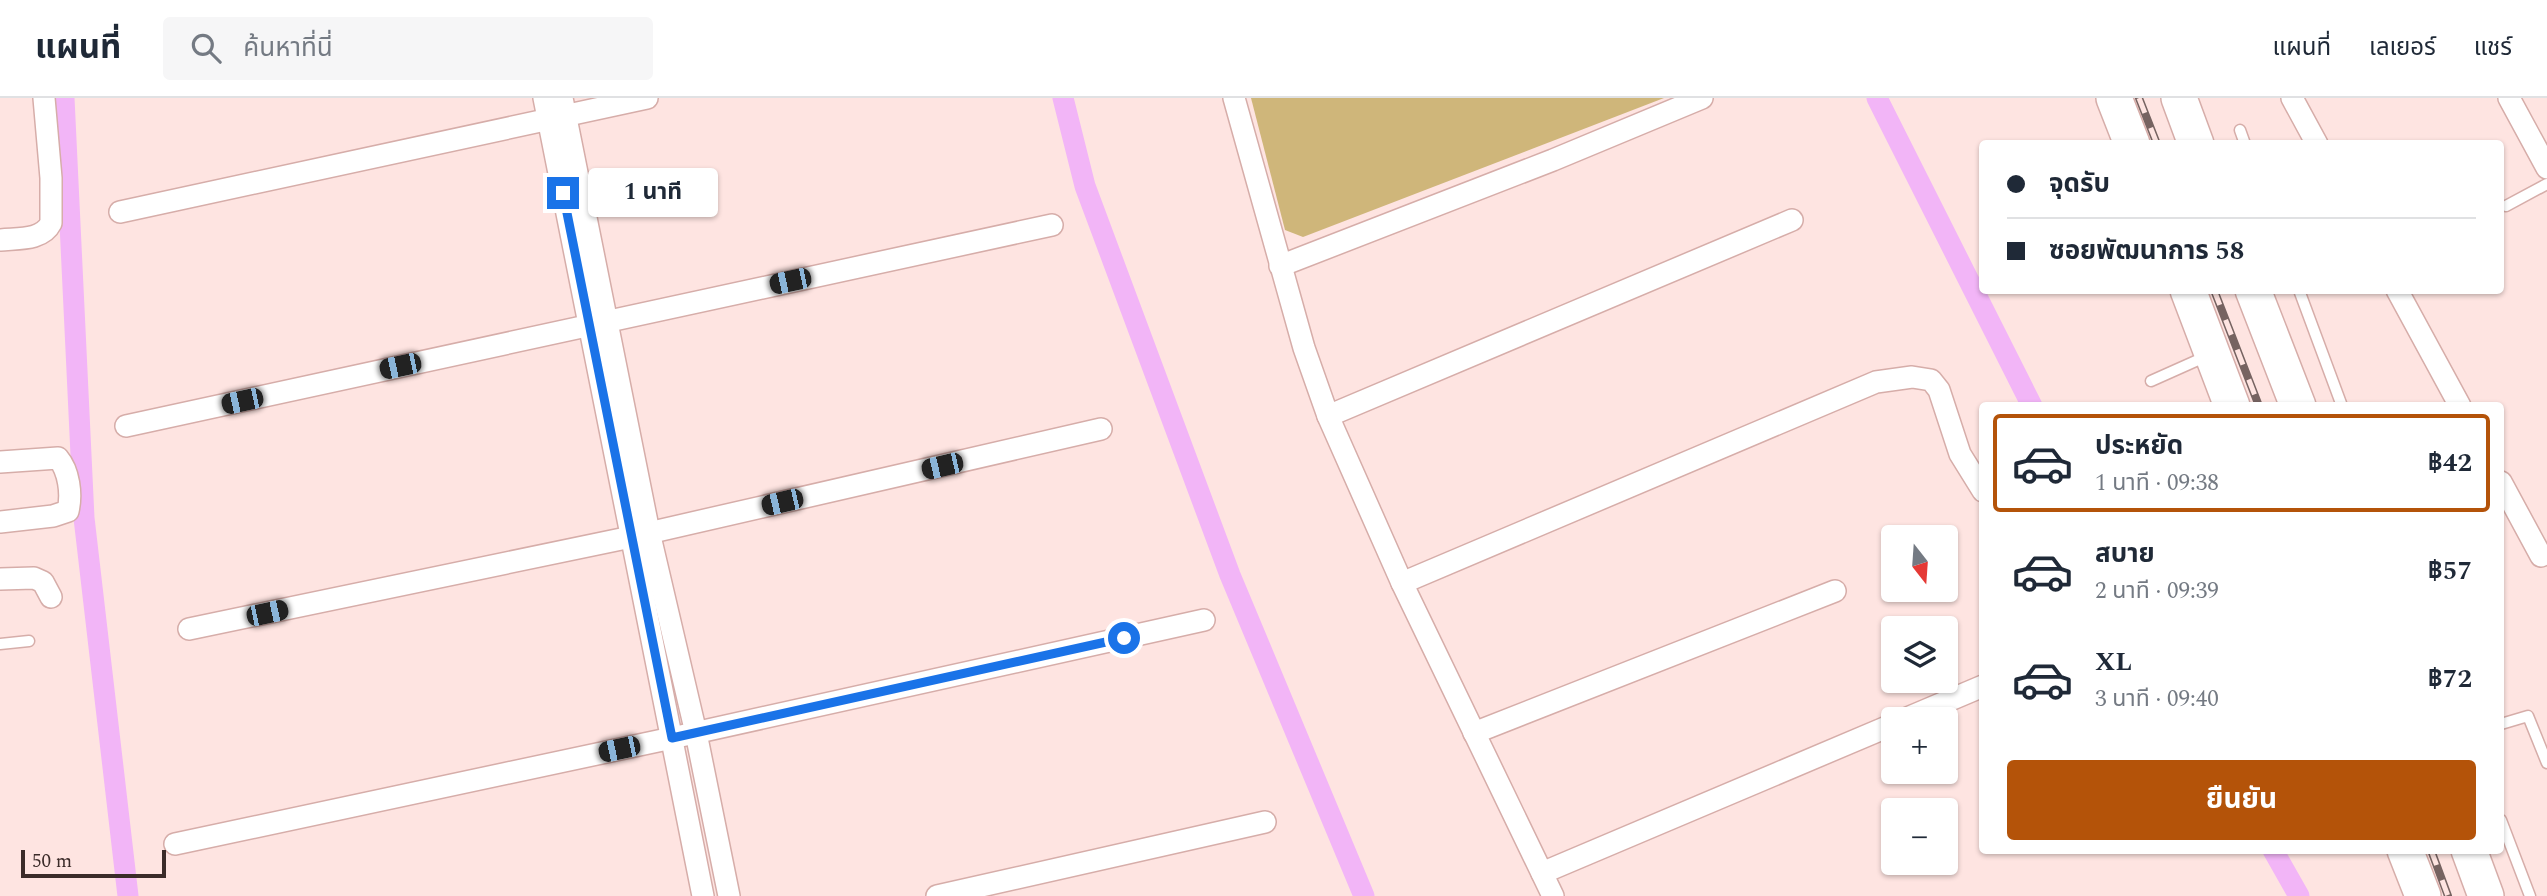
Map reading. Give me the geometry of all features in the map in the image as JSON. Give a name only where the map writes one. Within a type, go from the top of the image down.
[{"type":"main road","points":[[2115,98],[2131,140]]},
{"type":"main road","points":[[2179,98],[2195,140]]},
{"type":"main road","points":[[2190,294],[2230,402]]},
{"type":"main road","points":[[2255,294],[2296,402]]},
{"type":"main road","points":[[2407,854],[2423,896]]},
{"type":"main road","points":[[2470,854],[2486,896]]},
{"type":"street","points":[[0,240],[38,236],[47,230],[51,223],[51,177],[44,98]]},
{"type":"street","points":[[120,212],[555,107],[647,98]]},
{"type":"street","points":[[1234,98],[1304,348],[1328,415],[1402,583],[1553,896]]},
{"type":"street","points":[[1280,266],[1553,160],[1702,98]]},
{"type":"street","points":[[2292,98],[2315,140]]},
{"type":"street","points":[[2509,98],[2547,169]]},
{"type":"street","points":[[555,107],[640,535],[672,738],[703,896]]},
{"type":"street","points":[[1328,415],[1792,220]]},
{"type":"street","points":[[126,426],[1052,225]]},
{"type":"street","points":[[2399,294],[2458,402]]},
{"type":"street","points":[[1402,583],[1876,382],[1912,377],[1931,380],[1939,390],[1960,454],[1979,485]]},
{"type":"street","points":[[189,629],[640,535],[1101,429]]},
{"type":"street","points":[[0,462],[58,458],[65,467],[70,502],[68,511],[53,516],[0,522]]},
{"type":"street","points":[[2504,487],[2541,556]]},
{"type":"street","points":[[640,535],[696,733],[729,896]]},
{"type":"street","points":[[0,579],[34,578],[43,582],[51,597]]},
{"type":"street","points":[[1474,733],[1835,591]]},
{"type":"street","points":[[175,844],[696,733],[1204,620]]},
{"type":"street","points":[[1933,707],[1979,688]]},
{"type":"street","points":[[1542,873],[1881,730]]},
{"type":"street","points":[[937,896],[1265,822]]},
{"type":"lane","points":[[2240,130],[2244,140]]},
{"type":"lane","points":[[2507,206],[2547,184]]},
{"type":"lane","points":[[2300,294],[2341,402]]},
{"type":"lane","points":[[2151,381],[2212,353]]},
{"type":"lane","points":[[0,644],[29,642]]},
{"type":"lane","points":[[2504,723],[2528,716],[2547,763]]},
{"type":"lane","points":[[2504,828],[2530,896]]},
{"type":"shaded area","points":[[1251,98],[1664,98],[1303,237],[1285,230]]},
{"type":"waterway","points":[[64,98],[84,518],[128,896]]},
{"type":"waterway","points":[[1063,98],[1085,186],[1230,575],[1364,896]]},
{"type":"waterway","points":[[1877,98],[2030,402]]},
{"type":"waterway","points":[[2275,854],[2299,896]]},
{"type":"railway","points":[[2139,98],[2155,140]]},
{"type":"railway","points":[[2216,294],[2257,402]]},
{"type":"railway","points":[[2432,854],[2448,896]]},
{"type":"route","points":[[563,193],[672,738],[1124,638]]}]
